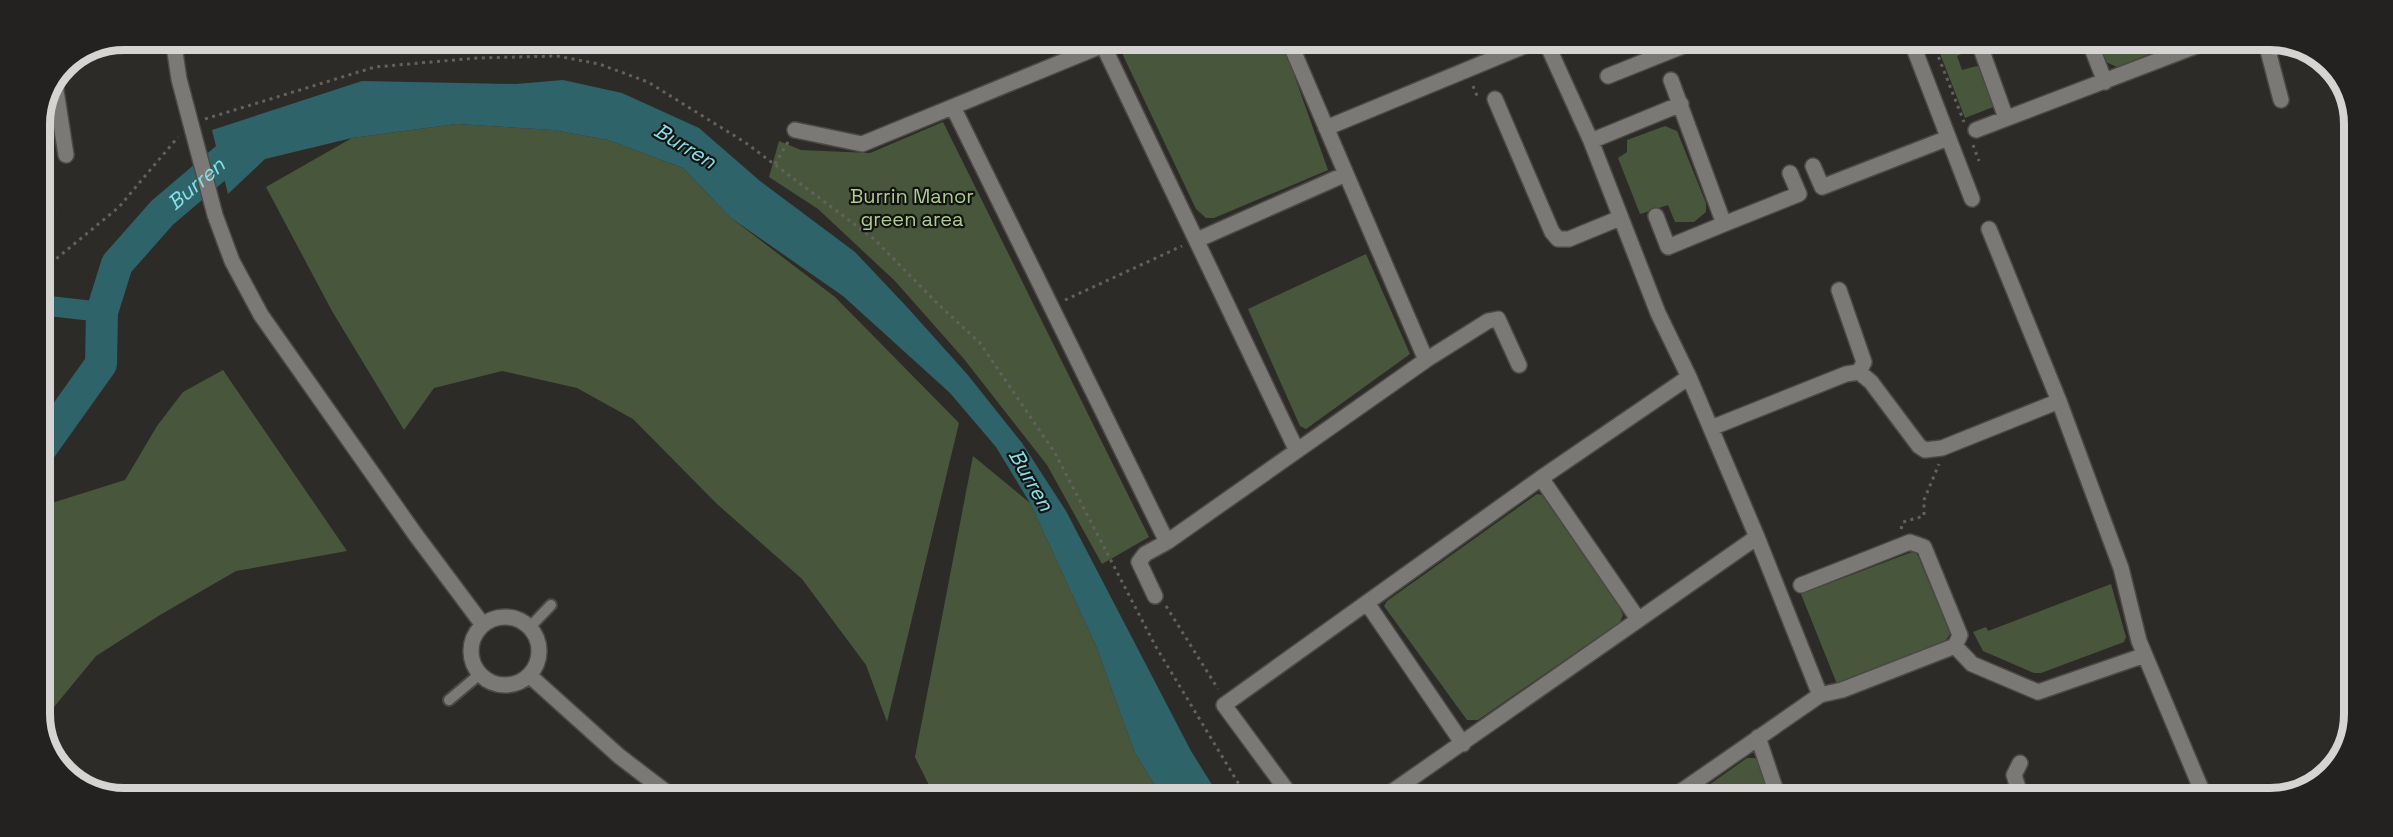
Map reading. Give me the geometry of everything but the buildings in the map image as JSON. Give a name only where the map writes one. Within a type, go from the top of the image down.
[{"type":"street","points":[[175,50],[197,147],[232,261],[261,315],[415,534],[483,625]]},
{"type":"street","points":[[795,130],[862,144],[1091,50]]},
{"type":"street","points":[[1111,50],[1197,240],[1296,449]]},
{"type":"street","points":[[1293,50],[1426,360]]},
{"type":"street","points":[[1326,128],[1515,50]]},
{"type":"street","points":[[1550,50],[1591,141],[1658,313],[1689,377],[1757,537],[1820,695]]},
{"type":"street","points":[[1608,75],[1672,50]]},
{"type":"street","points":[[1915,50],[1972,199]]},
{"type":"street","points":[[1982,50],[2006,118]]},
{"type":"street","points":[[2093,50],[2105,82]]},
{"type":"street","points":[[1972,134],[2006,118],[2186,50]]},
{"type":"street","points":[[2268,50],[2281,100]]},
{"type":"street","points":[[1671,80],[1724,224]]},
{"type":"street","points":[[56,93],[66,155]]},
{"type":"street","points":[[1495,99],[1551,232],[1558,239],[1569,239],[1620,218]]},
{"type":"street","points":[[1591,141],[1681,104]]},
{"type":"street","points":[[953,107],[1167,542]]},
{"type":"street","points":[[1813,166],[1822,186],[1948,138]]},
{"type":"street","points":[[1656,216],[1668,247],[1799,194],[1790,173]]},
{"type":"street","points":[[1197,240],[1346,174]]},
{"type":"street","points":[[1989,229],[2059,401],[2121,568],[2145,655],[2201,788]]},
{"type":"street","points":[[1839,290],[1864,362],[1859,372]]},
{"type":"street","points":[[1155,596],[1139,562],[1145,554],[1167,542],[1296,449],[1426,360],[1488,321],[1498,319],[1519,365]]},
{"type":"street","points":[[1711,428],[1846,374],[1859,372],[1871,382],[1919,446],[1925,450],[1942,448],[2059,401]]},
{"type":"street","points":[[1285,788],[1224,705],[1541,478],[1689,377]]},
{"type":"street","points":[[1541,478],[1638,619]]},
{"type":"street","points":[[1398,788],[1757,537]]},
{"type":"street","points":[[1685,788],[1820,695],[1842,690],[1956,646],[1960,635],[1924,547],[1910,542],[1801,585]]},
{"type":"street","points":[[1367,603],[1463,744]]},
{"type":"street","points":[[502,618],[521,622],[529,628],[538,646],[535,667],[520,682],[498,685],[480,674],[474,665],[472,643],[483,625],[502,618]]},
{"type":"street","points":[[1956,646],[1972,664],[2038,692],[2145,655]]},
{"type":"street","points":[[529,675],[619,756],[661,788]]},
{"type":"street","points":[[1758,737],[1775,788]]},
{"type":"street","points":[[2018,788],[2014,775],[2020,763]]},
{"type":"lane","points":[[529,628],[551,605]]},
{"type":"lane","points":[[449,700],[480,674]]},
{"type":"path","points":[[1936,50],[1972,134],[1979,161]]},
{"type":"path","points":[[50,264],[119,207],[172,143],[191,124],[333,78],[375,67],[477,58],[557,56],[599,64],[648,82],[775,164],[874,239],[980,343],[1055,453],[1155,647],[1241,788]]},
{"type":"path","points":[[775,164],[795,130]]},
{"type":"path","points":[[50,209],[56,214]]},
{"type":"path","points":[[1051,306],[1124,270],[1197,240]]},
{"type":"path","points":[[1900,536],[1903,522],[1924,516],[1924,500],[1941,459],[1942,448]]},
{"type":"path","points":[[1155,596],[1166,606],[1219,690],[1224,705]]},
{"type":"green space","points":[[1285,50],[1328,170],[1214,218],[1206,218],[1196,209],[1121,51]]},
{"type":"green space","points":[[1939,50],[1969,50],[1957,56],[1962,70],[1977,66],[1981,69],[1995,104],[1993,107],[1965,118]]},
{"type":"green space","points":[[2102,50],[2160,50],[2117,67],[2106,62]]},
{"type":"green space","name":"Burrin Manor green area","points":[[943,122],[1149,537],[1102,564],[1047,465],[964,359],[895,281],[818,209],[769,177],[779,141],[801,150],[870,153]]},
{"type":"green space","points":[[456,124],[553,130],[608,140],[683,168],[731,218],[835,297],[959,423],[887,722],[866,665],[802,579],[717,504],[633,419],[577,388],[502,371],[434,388],[404,430],[332,311],[266,187],[352,138]]},
{"type":"green space","points":[[1665,126],[1677,131],[1706,203],[1706,212],[1694,222],[1675,222],[1668,205],[1640,214],[1618,158],[1627,152],[1627,140]]},
{"type":"green space","points":[[1366,254],[1410,354],[1306,429],[1300,426],[1248,309]]},
{"type":"green space","points":[[223,370],[347,551],[236,571],[160,615],[96,656],[50,712],[50,504],[125,480],[157,426],[183,392]]},
{"type":"green space","points":[[973,456],[1030,503],[1096,646],[1134,751],[1156,788],[930,788],[915,757]]},
{"type":"green space","points":[[1537,494],[1542,495],[1623,615],[1620,622],[1478,720],[1467,720],[1384,606],[1387,601]]},
{"type":"green space","points":[[1912,552],[1917,554],[1936,599],[1946,611],[1950,634],[1946,640],[1837,684],[1801,594]]},
{"type":"green space","points":[[2111,584],[2126,637],[2124,642],[2041,673],[2034,673],[1983,651],[1973,632],[1986,627],[1988,631]]},
{"type":"green space","points":[[1747,758],[1755,758],[1759,762],[1767,788],[1705,788]]},
{"type":"water","points":[[563,80],[622,93],[699,128],[760,181],[855,252],[967,374],[1022,443],[1066,511],[1191,751],[1214,788],[1156,788],[1134,751],[1096,646],[1030,503],[996,447],[950,393],[843,296],[731,218],[683,168],[608,140],[553,130],[456,124],[352,138],[265,159],[228,194],[212,130],[362,81],[516,84]]},
{"type":"waterway","name":"Burren","points":[[50,436],[101,364],[102,312],[117,264],[162,213],[242,145],[255,140]]},
{"type":"waterway","points":[[50,306],[102,312]]}]
